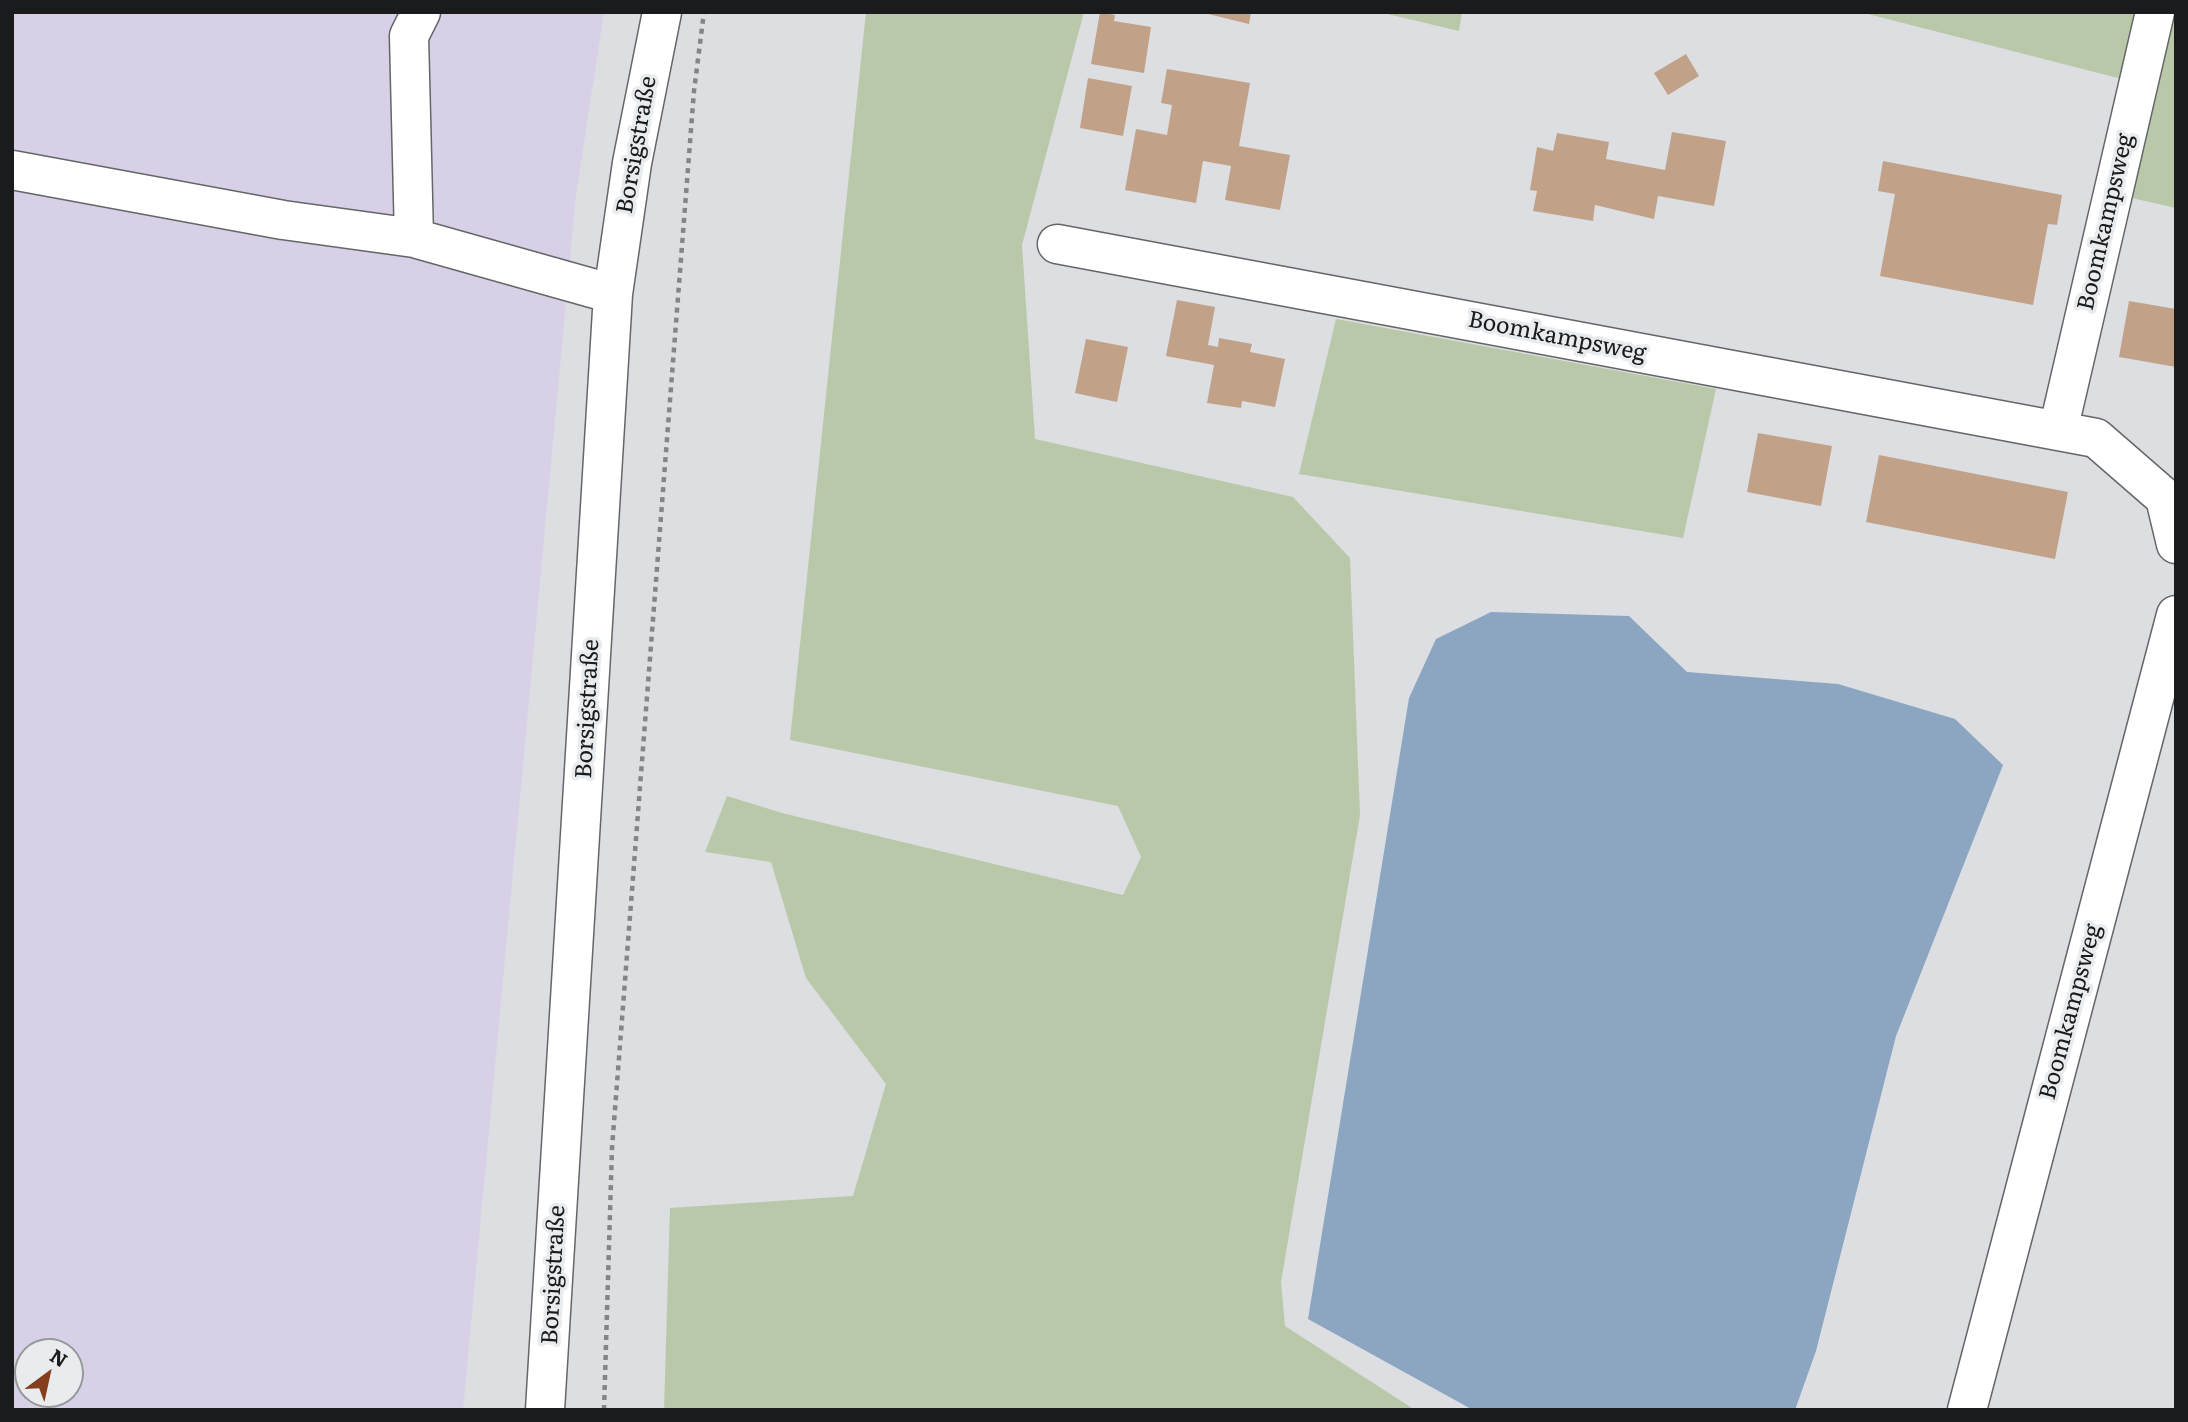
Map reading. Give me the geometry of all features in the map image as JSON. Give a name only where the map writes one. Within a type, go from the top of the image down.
[{"type":"street","points":[[414,238],[409,36],[421,12]]},
{"type":"street","name":"Borsigstraße","points":[[545,1410],[613,294],[632,163],[662,12]]},
{"type":"street","name":"Boomkampsweg","points":[[2058,431],[2155,12]]},
{"type":"street","points":[[12,170],[283,220],[414,238],[613,294]]},
{"type":"street","name":"Boomkampsweg","points":[[1056,244],[2096,438],[2165,498],[2176,544]]},
{"type":"street","name":"Boomkampsweg","points":[[1967,1410],[2176,615]]},
{"type":"path","name":"Borsigstraße","points":[[604,1410],[612,1148],[694,91],[704,12]]},
{"type":"shaded area","points":[[12,12],[604,12],[576,194],[463,1410],[12,1410]]},
{"type":"green space","points":[[866,12],[1084,12],[1022,245],[1035,439],[1293,497],[1350,558],[1360,815],[1281,1282],[1285,1326],[1415,1410],[664,1410],[670,1208],[853,1196],[886,1084],[806,978],[771,862],[705,852],[727,796],[782,813],[1123,895],[1141,857],[1118,806],[790,740]]},
{"type":"green space","points":[[1379,12],[1462,12],[1459,31]]},
{"type":"green space","points":[[1860,12],[2138,12],[2122,79]]},
{"type":"green space","points":[[2176,12],[2176,208],[2132,198]]},
{"type":"green space","points":[[1336,319],[1716,389],[1683,538],[1299,474]]},
{"type":"water","points":[[1491,612],[1629,616],[1687,672],[1838,684],[1955,719],[2003,765],[1896,1036],[1816,1351],[1795,1410],[1473,1410],[1308,1319],[1409,698],[1436,639]]},
{"type":"building","points":[[1100,12],[1115,15],[1114,21],[1151,27],[1144,73],[1091,64]]},
{"type":"building","points":[[1200,12],[1251,12],[1249,24]]},
{"type":"building","points":[[1686,54],[1699,76],[1668,95],[1654,73]]},
{"type":"building","points":[[1167,69],[1250,83],[1239,146],[1290,155],[1280,210],[1225,200],[1231,166],[1203,161],[1196,203],[1125,190],[1136,129],[1167,135],[1172,105],[1161,103]]},
{"type":"building","points":[[1088,78],[1132,86],[1123,136],[1080,128]]},
{"type":"building","points":[[1672,132],[1726,141],[1714,206],[1658,196],[1654,219],[1595,205],[1593,221],[1533,211],[1537,191],[1530,190],[1537,147],[1553,151],[1557,133],[1609,142],[1606,159],[1665,170]]},
{"type":"building","points":[[1883,161],[2062,195],[2057,225],[2048,224],[2033,305],[1880,276],[1895,194],[1878,191]]},
{"type":"building","points":[[1177,300],[1215,307],[1208,345],[1218,347],[1219,338],[1252,344],[1250,352],[1285,359],[1275,407],[1242,401],[1241,408],[1207,403],[1214,365],[1166,356]]},
{"type":"building","points":[[2129,301],[2176,309],[2176,367],[2119,357]]},
{"type":"building","points":[[1086,339],[1128,347],[1117,402],[1075,393]]},
{"type":"building","points":[[1758,433],[1832,446],[1821,506],[1747,492]]},
{"type":"building","points":[[1879,455],[2068,492],[2055,559],[1866,522]]}]
